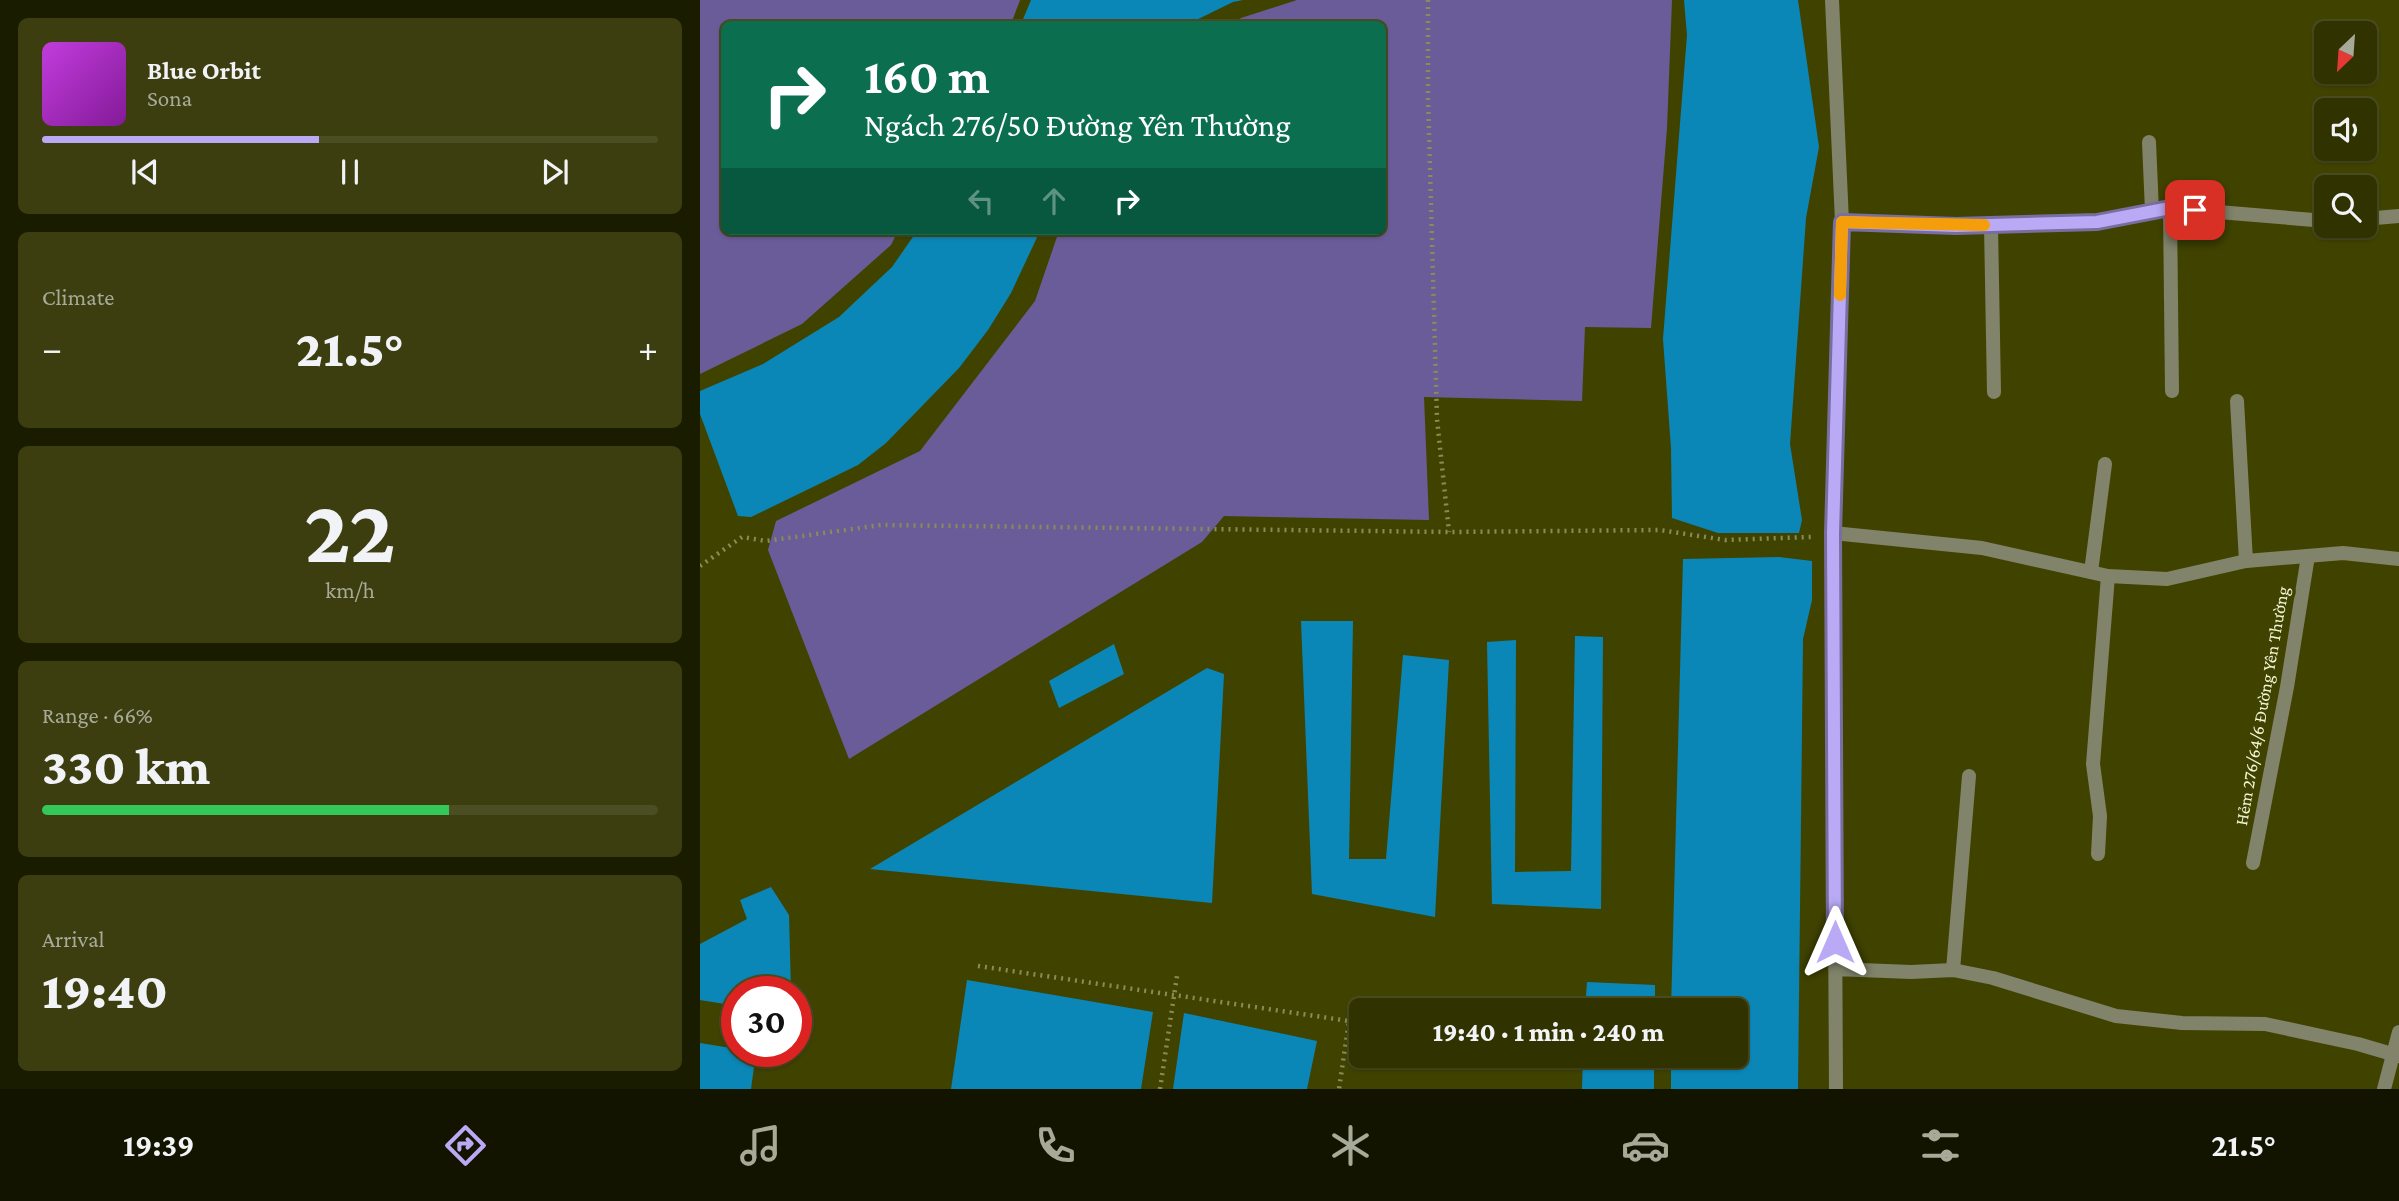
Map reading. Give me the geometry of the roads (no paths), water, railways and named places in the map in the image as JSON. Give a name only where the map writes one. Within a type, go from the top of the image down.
[{"type":"street","points":[[1832,0],[1842,222],[1833,533],[1836,1089]]},
{"type":"street","points":[[2149,142],[2152,211]]},
{"type":"street","points":[[1842,222],[1991,225],[2097,222],[2170,208],[2314,220]]},
{"type":"street","points":[[2170,208],[2172,391]]},
{"type":"street","points":[[2377,218],[2399,216]]},
{"type":"street","points":[[1991,225],[1994,392]]},
{"type":"street","points":[[2236,401],[2246,561]]},
{"type":"street","points":[[2091,572],[2105,464]]},
{"type":"street","points":[[1833,533],[1982,548],[2108,576],[2167,579],[2246,561],[2343,553],[2399,559]]},
{"type":"street","name":"Hẻm 276/64/6 Đường Yên Thường","points":[[2253,863],[2287,687],[2308,556]]},
{"type":"street","points":[[2098,854],[2100,816],[2093,764],[2108,576]]},
{"type":"street","points":[[1953,970],[1969,776]]},
{"type":"street","points":[[1835,969],[1911,972],[1953,970],[1993,978],[2116,1016],[2182,1023],[2265,1024],[2358,1044],[2395,1055]]},
{"type":"street","points":[[2384,1089],[2399,1032]]},
{"type":"water","points":[[1031,0],[1243,0],[1233,2],[1194,21],[1022,21]]},
{"type":"water","points":[[1684,0],[1798,0],[1819,147],[1806,218],[1790,444],[1802,520],[1799,533],[1718,533],[1672,518],[1671,448],[1663,339],[1687,35]]},
{"type":"water","points":[[914,235],[1038,235],[1011,293],[988,330],[959,368],[886,443],[858,465],[751,517],[738,516],[700,414],[700,391],[763,364],[839,317],[892,267]]},
{"type":"water","points":[[1779,557],[1812,561],[1812,600],[1803,639],[1798,1089],[1671,1089],[1671,1068],[1748,1068],[1748,998],[1671,998],[1683,559]]},
{"type":"water","points":[[1301,621],[1353,621],[1349,859],[1386,859],[1403,655],[1449,660],[1435,917],[1312,894]]},
{"type":"water","points":[[1575,636],[1603,637],[1601,909],[1492,904],[1487,642],[1516,640],[1515,872],[1571,871]]},
{"type":"water","points":[[1114,644],[1124,674],[1059,708],[1049,681]]},
{"type":"water","points":[[1207,668],[1224,674],[1212,903],[870,869]]},
{"type":"water","points":[[771,887],[789,915],[791,976],[721,976],[721,1003],[700,1000],[700,944],[747,919],[740,900]]},
{"type":"water","points":[[967,980],[1153,1012],[1141,1089],[951,1089]]},
{"type":"water","points":[[1587,982],[1655,985],[1655,998],[1586,998]]},
{"type":"water","points":[[1184,1013],[1317,1041],[1307,1089],[1173,1089]]},
{"type":"water","points":[[700,1043],[721,1046],[721,1067],[754,1067],[751,1089],[700,1089]]},
{"type":"water","points":[[1583,1068],[1654,1068],[1654,1089],[1582,1089]]}]
